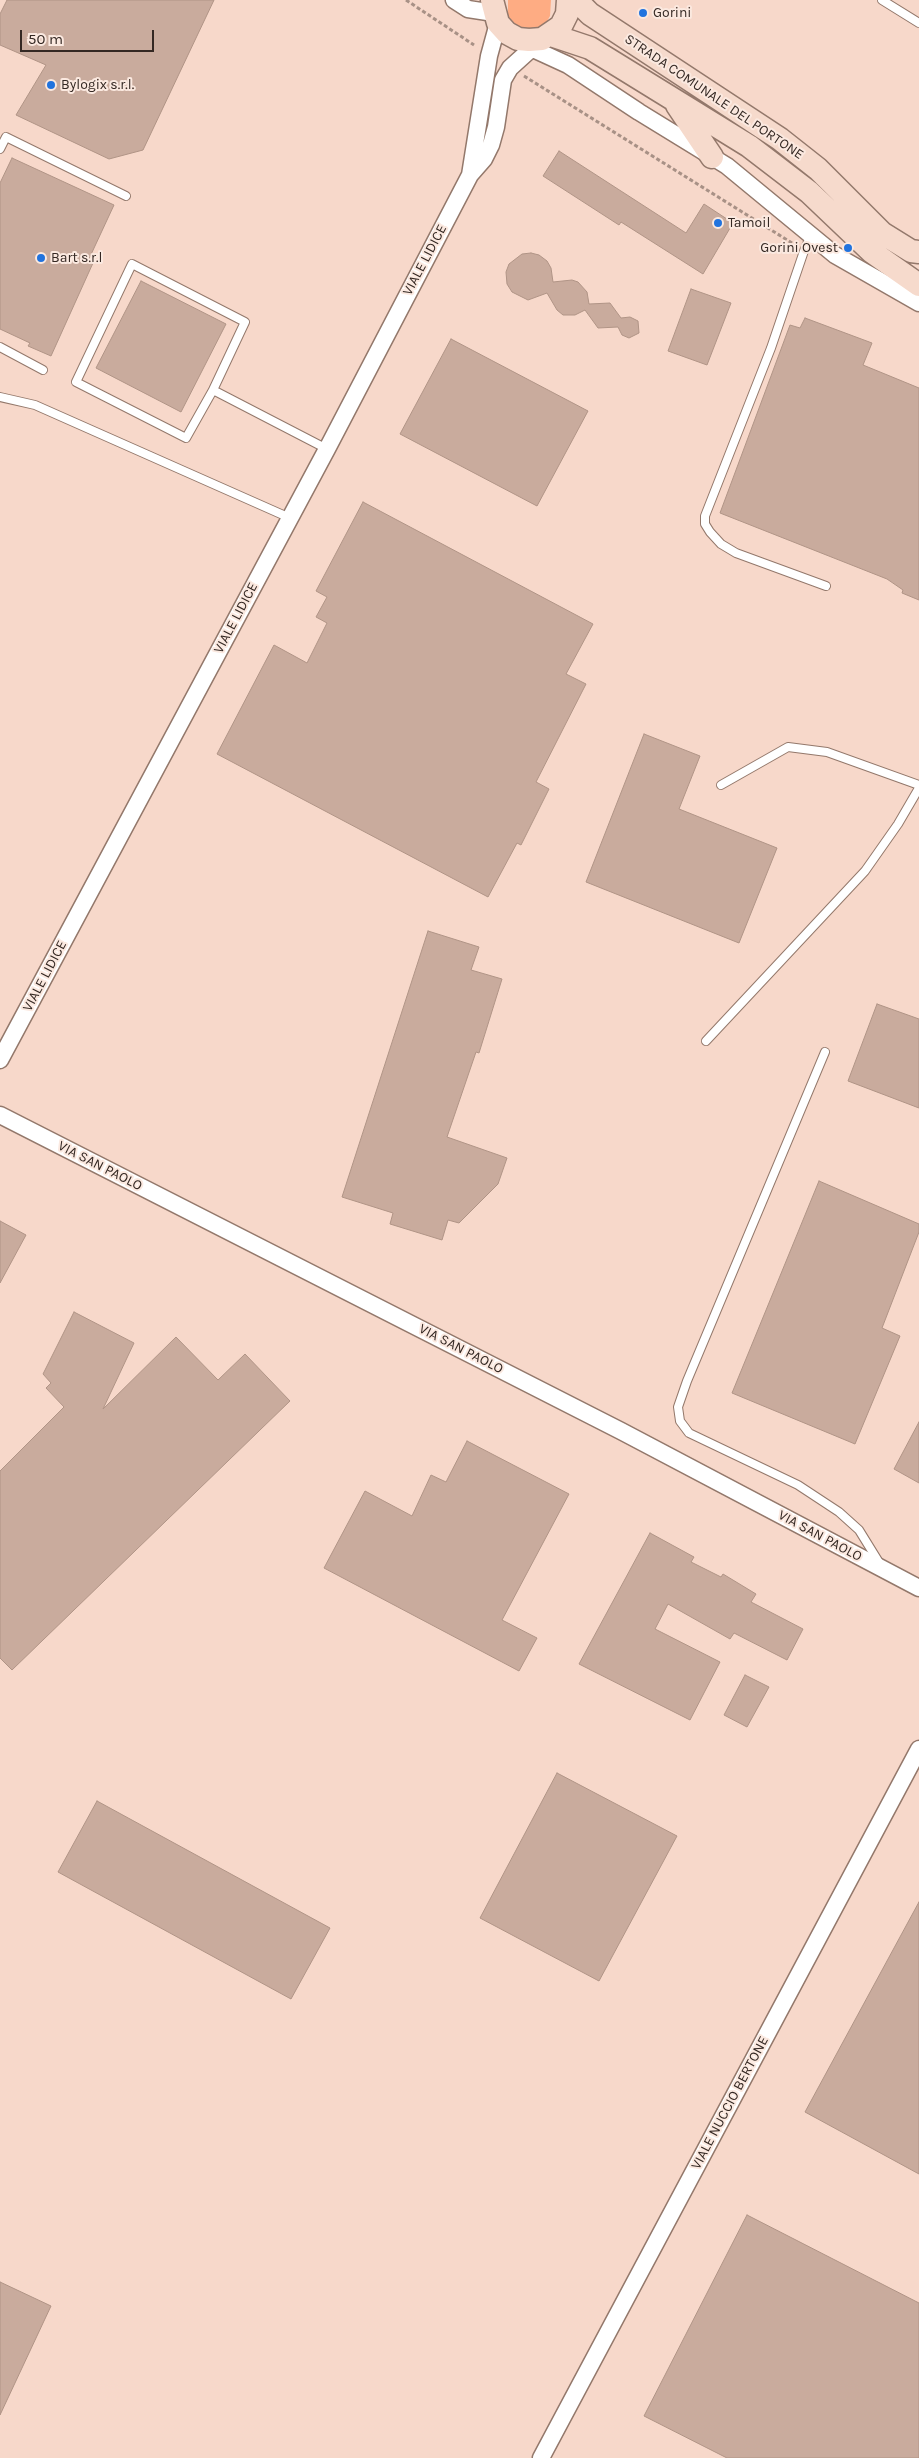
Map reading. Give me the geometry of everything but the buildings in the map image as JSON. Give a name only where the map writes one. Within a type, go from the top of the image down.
[{"type":"street","points":[[454,0],[468,9],[494,7]]},
{"type":"street","points":[[542,40],[561,26],[567,14],[568,0]]},
{"type":"street","name":"STRADA COMUNALE DEL PORTONE","points":[[576,0],[590,14],[780,139],[818,170],[882,233],[911,251],[919,252]]},
{"type":"street","name":"VIALE LIDICE","points":[[470,175],[489,56],[494,7]]},
{"type":"street","name":"STRADA COMUNALE DEL PORTONE","points":[[494,7],[507,33],[518,39],[542,40],[590,48],[731,135],[778,166],[809,192],[872,252],[919,285]]},
{"type":"street","name":"VIALE LIDICE","points":[[0,1060],[327,449],[470,175],[484,159],[491,145],[503,80],[510,68],[542,40]]},
{"type":"street","name":"STRADA COMUNALE DEL PORTONE","points":[[542,40],[568,65],[639,112],[727,166],[835,255],[919,303]]},
{"type":"street","points":[[672,98],[712,157]]},
{"type":"street","name":"STRADA COMUNALE DEL PORTONE","points":[[639,112],[731,135]]},
{"type":"street","name":"VIA SAN PAOLO","points":[[0,1115],[621,1431],[919,1588]]},
{"type":"street","name":"VIALE NUCCIO BERTONE","points":[[541,2458],[919,1749]]},
{"type":"lane","points":[[882,0],[918,25]]},
{"type":"lane","points":[[0,149],[6,137],[126,196]]},
{"type":"lane","points":[[811,235],[768,356],[705,516],[705,524],[721,544],[736,553],[826,586]]},
{"type":"lane","points":[[132,264],[245,322],[213,390],[186,438],[76,382],[132,264]]},
{"type":"lane","points":[[0,347],[43,370]]},
{"type":"lane","points":[[213,390],[327,449]]},
{"type":"lane","points":[[0,397],[35,405],[290,518]]},
{"type":"lane","points":[[706,1041],[865,871],[898,824],[919,786],[827,752],[788,747],[721,785]]},
{"type":"lane","points":[[826,1052],[687,1381],[678,1407],[680,1421],[689,1433],[798,1485],[839,1512],[859,1530],[884,1570]]},
{"type":"path","points":[[406,0],[468,39],[489,56]]},
{"type":"path","points":[[510,68],[804,251]]},
{"type":"shaded area","points":[[508,0],[551,0],[550,16],[546,23],[533,30],[518,27],[508,16]]},
{"type":"place","name":"Gorini","points":[[643,13]]},
{"type":"place","name":"Bylogix s.r.l.","points":[[51,85]]},
{"type":"place","name":"Tamoil","points":[[718,223]]},
{"type":"place","name":"Gorini Ovest","points":[[848,248]]},
{"type":"place","name":"Bart s.r.l","points":[[41,258]]}]
